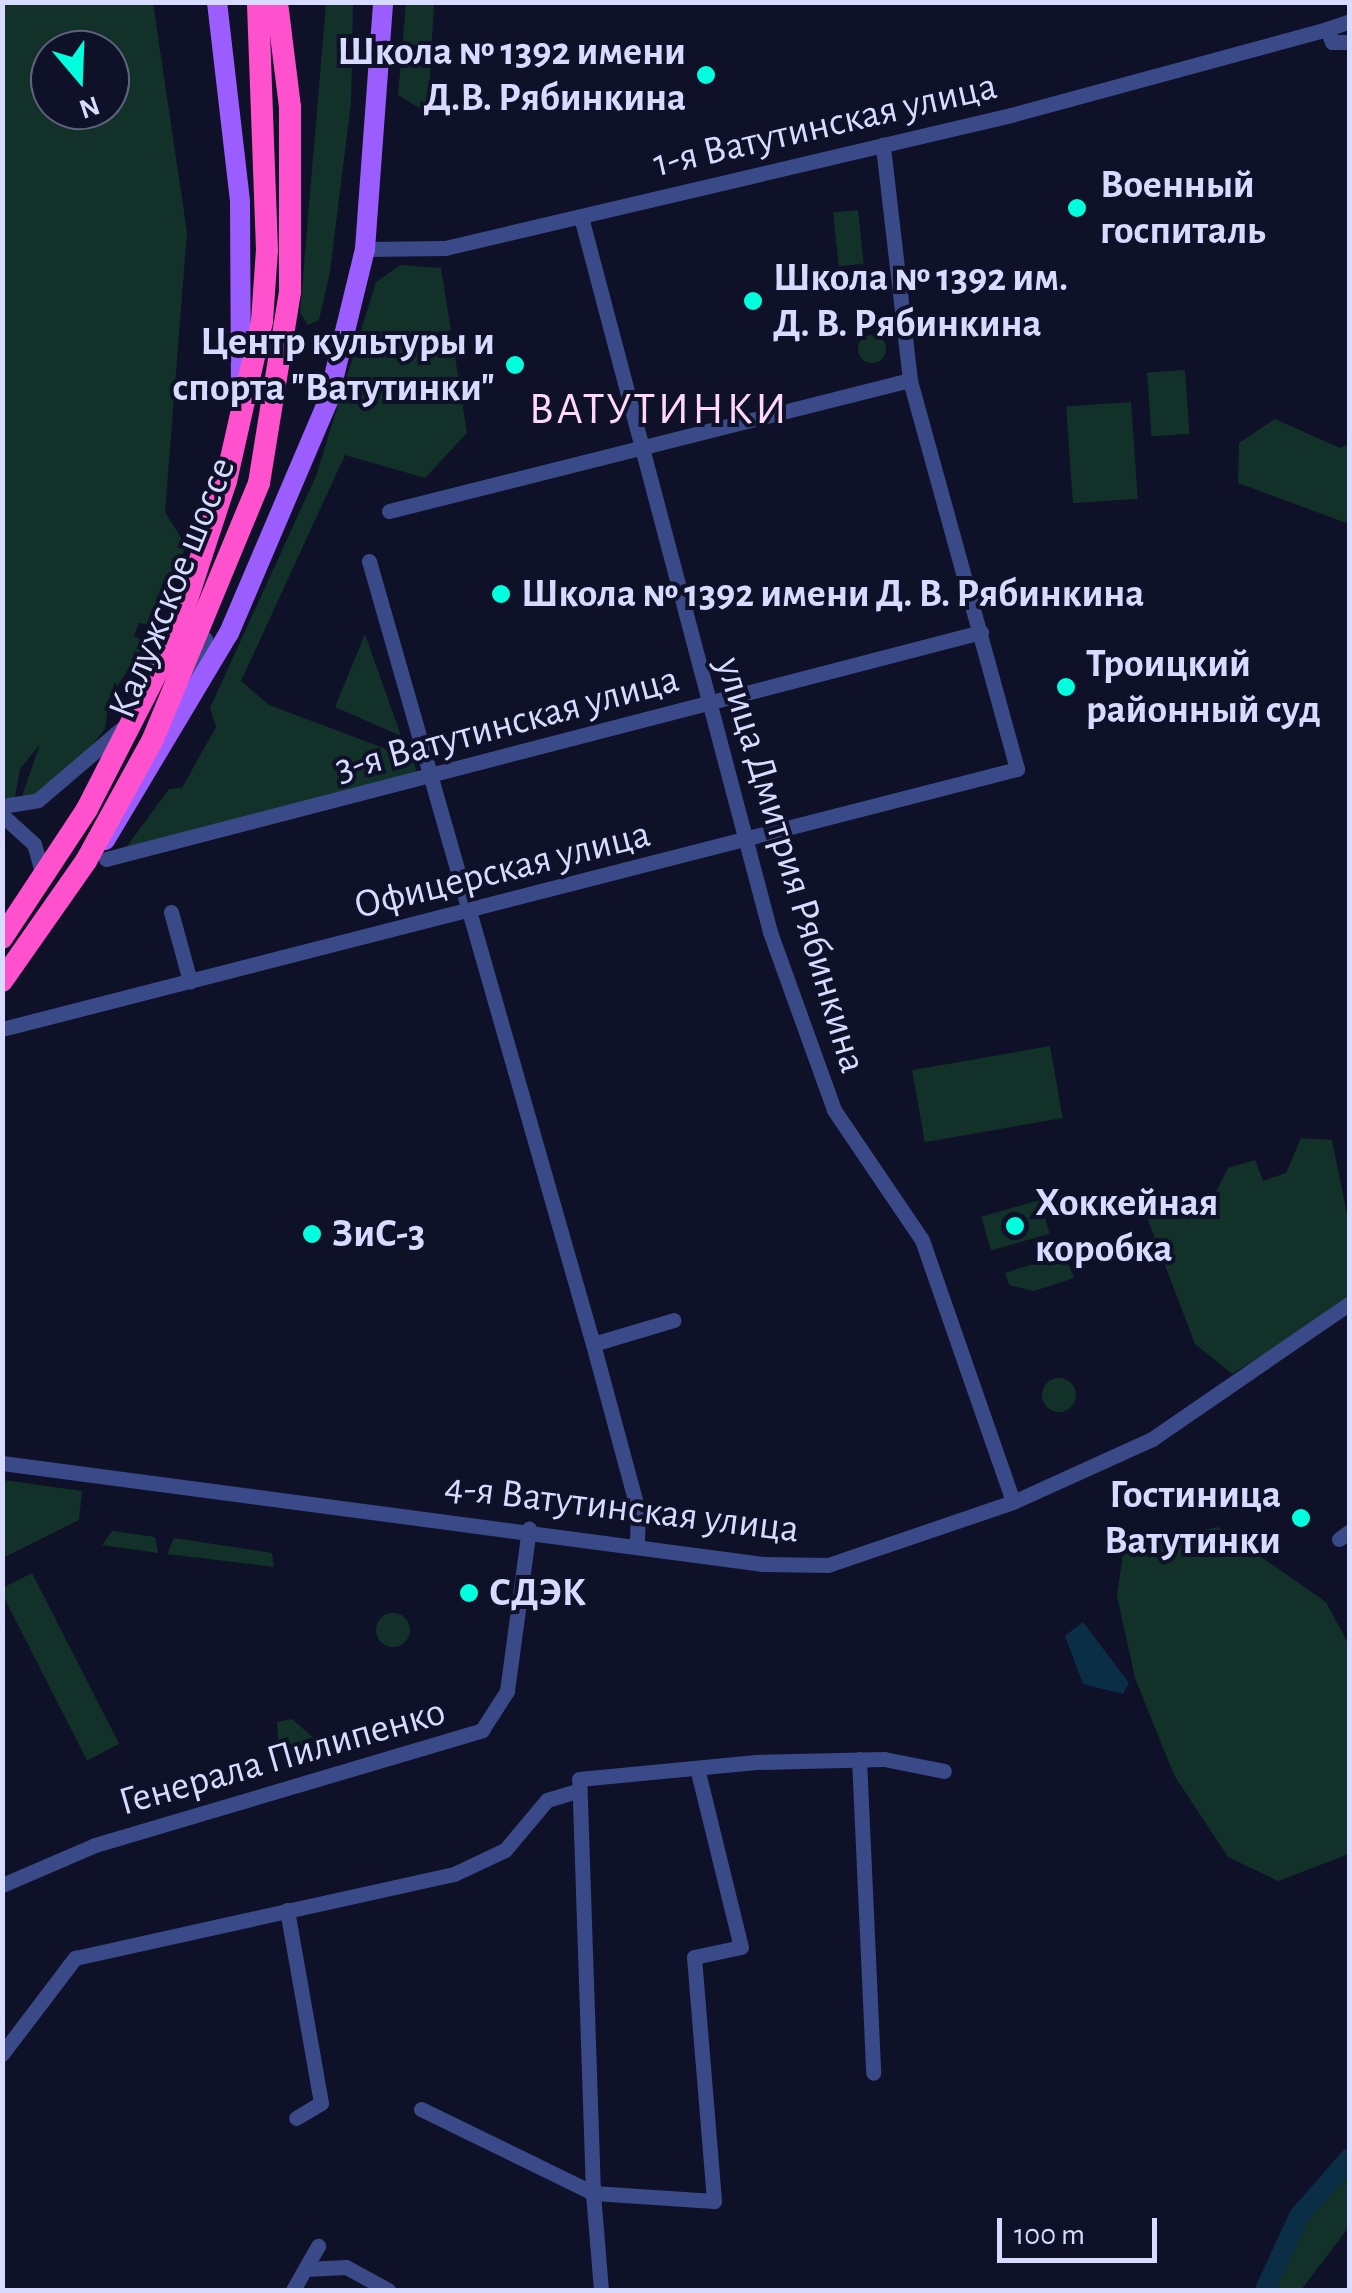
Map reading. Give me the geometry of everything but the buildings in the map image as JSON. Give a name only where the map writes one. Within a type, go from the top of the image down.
[{"type":"highway","name":"Калужское шоссе","points":[[2,938],[44,877],[135,716],[198,572],[262,322],[270,181],[258,2]]},
{"type":"highway","name":"Калужское шоссе","points":[[2,981],[96,860],[218,598],[259,483],[290,292],[290,107],[277,2]]},
{"type":"main road","points":[[217,2],[240,202],[240,418]]},
{"type":"main road","points":[[96,860],[176,730],[308,458],[365,249],[383,2]]},
{"type":"street","points":[[1336,38],[1350,21]]},
{"type":"street","name":"1-я Ватутинская улица","points":[[365,249],[446,248],[1298,43],[1336,38]]},
{"type":"street","points":[[883,144],[910,380],[981,632]]},
{"type":"street","name":"улица Дмитрия Рябинкина","points":[[581,217],[742,843],[825,1092],[922,1240],[1013,1502]]},
{"type":"street","points":[[390,511],[910,380]]},
{"type":"street","points":[[368,561],[462,913],[593,1344],[638,1511],[637,1543]]},
{"type":"street","points":[[176,730],[218,598]]},
{"type":"street","name":"3-я Ватутинская улица","points":[[96,860],[426,779],[981,632]]},
{"type":"street","name":"Офицерская улица","points":[[2,1029],[742,843],[1017,769],[981,632]]},
{"type":"street","points":[[2,806],[38,800],[88,761],[135,716]]},
{"type":"street","points":[[2,816],[19,826],[44,877]]},
{"type":"street","points":[[171,912],[190,981]]},
{"type":"street","name":"4-я Ватутинская улица","points":[[2,1463],[529,1528],[763,1564],[828,1565],[1013,1502],[1190,1417],[1350,1303]]},
{"type":"street","points":[[593,1344],[674,1320]]},
{"type":"street","name":"Генерала Пилипенко","points":[[2,1886],[70,1854],[482,1730],[507,1690],[529,1528]]},
{"type":"street","points":[[859,1759],[873,2074]]},
{"type":"street","points":[[601,2290],[592,2193],[580,1779],[859,1759],[944,1771]]},
{"type":"street","points":[[421,2109],[592,2193],[714,2200],[694,1958],[741,1947],[697,1768]]},
{"type":"street","points":[[2,2054],[75,1958],[454,1874],[505,1850],[547,1800],[580,1790]]},
{"type":"street","points":[[287,1910],[322,2103],[296,2118]]},
{"type":"street","points":[[293,2290],[318,2246]]},
{"type":"street","points":[[306,2269],[346,2267],[388,2290]]},
{"type":"green space","points":[[2,3],[153,3],[187,232],[165,512],[186,546],[152,625],[139,623],[134,636],[146,642],[109,699],[105,729],[65,779],[20,802],[40,744],[20,769],[14,802],[2,795]]},
{"type":"green space","points":[[326,3],[353,3],[351,103],[330,272],[319,320],[308,325],[300,313]]},
{"type":"green space","points":[[406,3],[434,3],[428,113],[398,95]]},
{"type":"green space","points":[[858,210],[864,264],[839,266],[833,213]]},
{"type":"green space","points":[[400,265],[441,268],[467,433],[425,478],[345,455],[241,681],[269,705],[413,759],[418,776],[122,853],[169,789],[182,788],[216,727],[210,708],[316,476],[376,282]]},
{"type":"green space","points":[[872,335],[882,339],[886,349],[882,359],[872,363],[862,359],[858,349],[862,339]]},
{"type":"green space","points":[[1185,370],[1189,434],[1152,436],[1147,373]]},
{"type":"green space","points":[[1131,402],[1138,499],[1073,503],[1066,407]]},
{"type":"green space","points":[[1275,419],[1340,448],[1349,443],[1349,524],[1238,483],[1239,443]]},
{"type":"green space","points":[[365,634],[401,736],[335,707]]},
{"type":"green space","points":[[1050,1046],[1063,1118],[925,1142],[912,1070]]},
{"type":"green space","points":[[1301,1138],[1332,1140],[1349,1224],[1349,1302],[1232,1374],[1195,1344],[1140,1199],[1152,1190],[1212,1200],[1228,1168],[1255,1160],[1263,1181],[1286,1173]]},
{"type":"green space","name":"Хоккейная коробка","points":[[1040,1200],[1050,1234],[991,1250],[981,1217]]},
{"type":"green space","points":[[1064,1254],[1074,1278],[1034,1291],[1009,1285],[1005,1273]]},
{"type":"green space","points":[[1059,1378],[1071,1383],[1076,1395],[1071,1407],[1059,1412],[1047,1407],[1042,1395],[1047,1383]]},
{"type":"green space","points":[[3,1480],[82,1491],[79,1520],[3,1558]]},
{"type":"green space","points":[[1218,1527],[1326,1602],[1349,1645],[1349,1854],[1278,1881],[1228,1857],[1174,1775],[1135,1678],[1117,1596],[1124,1547]]},
{"type":"green space","points":[[112,1531],[155,1537],[158,1553],[102,1545]]},
{"type":"green space","points":[[174,1538],[272,1553],[274,1567],[167,1554]]},
{"type":"green space","points":[[32,1573],[119,1744],[87,1760],[2,1593],[2,1588]]},
{"type":"green space","points":[[393,1613],[405,1618],[410,1630],[405,1642],[393,1647],[381,1642],[376,1630],[381,1618]]},
{"type":"green space","points":[[292,1719],[316,1740],[279,1751],[277,1722]]},
{"type":"green space","points":[[1349,2175],[1349,2227],[1301,2290],[1260,2290],[1301,2211]]},
{"type":"water","points":[[1083,1622],[1129,1683],[1123,1694],[1083,1684],[1065,1636]]},
{"type":"waterway","points":[[1265,2290],[1299,2216],[1350,2158]]},
{"type":"place","name":"Школа № 1392 имени Д.В. Рябинкина","points":[[706,75]]},
{"type":"place","name":"Военный госпиталь","points":[[1077,208]]},
{"type":"place","name":"Школа № 1392 им. Д. В. Рябинкина","points":[[753,301]]},
{"type":"place","name":"Центр культуры и спорта \"Ватутинки\"","points":[[515,365]]},
{"type":"place","name":"Школа № 1392 имени Д. В. Рябинкина","points":[[501,594]]},
{"type":"place","name":"Троицкий районный суд","points":[[1066,687]]},
{"type":"place","name":"Хоккейная коробка","points":[[1015,1226]]},
{"type":"place","name":"ЗиС-3","points":[[312,1234]]},
{"type":"place","name":"Гостиница Ватутинки","points":[[1301,1518]]},
{"type":"place","name":"СДЭК","points":[[469,1593]]},
{"type":"district","name":"ВАТУТИНКИ","points":[[659,410]]}]
